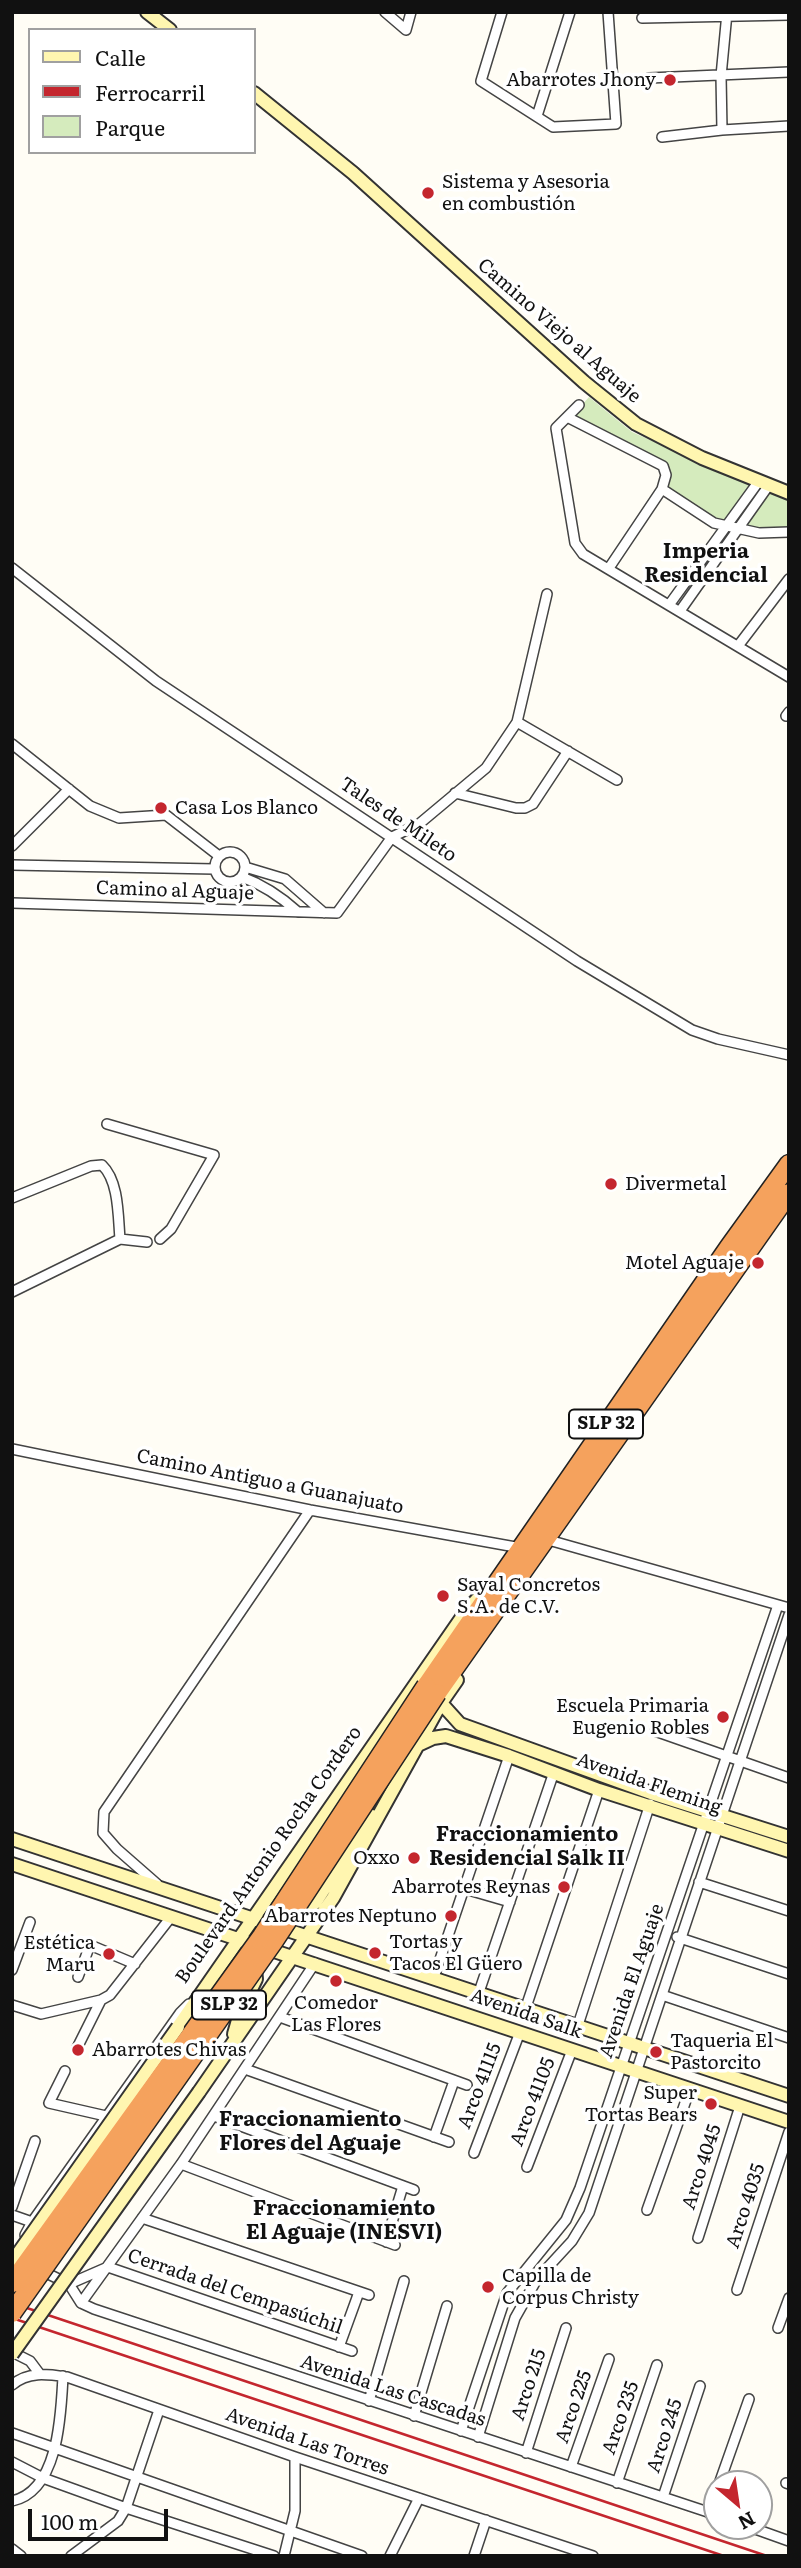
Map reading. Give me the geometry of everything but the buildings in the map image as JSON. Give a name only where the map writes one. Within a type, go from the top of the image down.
[{"type":"highway","name":"SLP 32","points":[[513,1571],[521,1548],[789,1164]]},
{"type":"highway","name":"SLP 32","points":[[12,2312],[274,1941],[513,1571],[545,1539],[789,1194]]},
{"type":"highway","name":"Boulevard Antonio Rocha Cordero","points":[[12,2283],[435,1694]]},
{"type":"main road","points":[[147,12],[167,28]]},
{"type":"main road","name":"Camino Viejo al Aguaje","points":[[256,95],[394,210],[584,382],[636,424],[760,486],[789,493]]},
{"type":"main road","name":"Boulevard Antonio Rocha Cordero","points":[[205,1988],[467,1610],[513,1571]]},
{"type":"main road","points":[[12,2353],[199,2092],[350,1870],[418,1745],[435,1694]]},
{"type":"main road","name":"Avenida Fleming","points":[[435,1694],[460,1724],[789,1851]]},
{"type":"main road","name":"Avenida Fleming","points":[[418,1745],[446,1736],[509,1756],[599,1790],[652,1800]]},
{"type":"main road","points":[[299,1851],[282,1885],[281,1896],[286,1905],[301,1911],[315,1903],[359,1833],[394,1786]]},
{"type":"main road","name":"Avenida Fleming","points":[[719,1822],[789,1837]]},
{"type":"main road","name":"Avenida Salk","points":[[12,1839],[789,2096]]},
{"type":"main road","name":"Avenida Salk","points":[[12,1864],[789,2122]]},
{"type":"main road","points":[[217,1971],[235,1957],[248,1960],[256,1972],[254,1985],[241,2010],[230,2047]]},
{"type":"main road","points":[[410,1995],[417,1971]]},
{"type":"main road","points":[[12,2262],[205,1988]]},
{"type":"street","points":[[385,12],[406,30],[411,12]]},
{"type":"street","points":[[502,12],[481,81],[553,127],[616,124],[608,12]]},
{"type":"street","points":[[537,116],[570,12]]},
{"type":"street","points":[[722,130],[721,76],[727,15]]},
{"type":"street","points":[[642,18],[789,15]]},
{"type":"street","points":[[649,78],[789,72]]},
{"type":"street","points":[[662,137],[789,126]]},
{"type":"street","points":[[579,405],[556,428],[575,543],[583,554],[789,677]]},
{"type":"street","points":[[567,417],[663,466],[666,475],[662,489],[609,568]]},
{"type":"street","points":[[680,611],[761,497],[760,486]]},
{"type":"street","points":[[669,605],[726,526],[760,486]]},
{"type":"street","points":[[662,489],[714,523],[759,533],[789,532]]},
{"type":"street","name":"Tales de Mileto","points":[[12,568],[156,681],[577,961],[692,1030],[718,1039],[789,1055]]},
{"type":"street","points":[[738,646],[789,579]]},
{"type":"street","points":[[392,837],[419,824],[486,768],[517,722],[547,594]]},
{"type":"street","points":[[517,722],[617,780]]},
{"type":"street","points":[[12,744],[90,806],[119,818],[166,815],[219,856]]},
{"type":"street","points":[[455,793],[524,808],[533,804],[568,751]]},
{"type":"street","points":[[12,846],[69,789]]},
{"type":"street","name":"Camino al Aguaje","points":[[12,903],[337,913],[392,837]]},
{"type":"street","points":[[214,869],[223,881],[233,882],[243,872],[242,858],[234,852],[219,856]]},
{"type":"street","points":[[214,869],[219,856]]},
{"type":"street","points":[[12,865],[214,869]]},
{"type":"street","points":[[243,872],[285,880],[324,913]]},
{"type":"street","points":[[243,872],[277,894],[298,912]]},
{"type":"street","points":[[277,894],[285,880]]},
{"type":"street","points":[[107,1124],[214,1155],[171,1229],[160,1239]]},
{"type":"street","points":[[12,1198],[91,1167],[102,1166],[110,1172],[118,1211],[120,1239]]},
{"type":"street","points":[[12,1292],[120,1239],[147,1242]]},
{"type":"street","name":"Camino Antiguo a Guanajuato","points":[[12,1449],[310,1510],[521,1548]]},
{"type":"street","points":[[160,1887],[103,1833],[104,1812],[310,1510]]},
{"type":"street","points":[[545,1539],[789,1608]]},
{"type":"street","name":"Avenida El Aguaje","points":[[461,2431],[507,2292],[566,2220],[580,2189],[778,1605]]},
{"type":"street","name":"Avenida El Aguaje","points":[[478,2437],[515,2318],[537,2279],[572,2241],[589,2213],[789,1615]]},
{"type":"street","points":[[655,1731],[789,1777]]},
{"type":"street","points":[[434,1977],[509,1756]]},
{"type":"street","points":[[479,1992],[554,1772]]},
{"type":"street","points":[[526,2007],[599,1790]]},
{"type":"street","points":[[578,2025],[652,1800]]},
{"type":"street","points":[[699,1882],[789,1911]]},
{"type":"street","points":[[464,1889],[510,1902]]},
{"type":"street","points":[[12,2005],[41,2014],[101,2000],[110,1995],[171,1917]]},
{"type":"street","points":[[12,1970],[30,1922]]},
{"type":"street","points":[[667,1934],[789,1974]]},
{"type":"street","points":[[78,1978],[90,1945],[135,1964]]},
{"type":"street","points":[[107,2267],[69,2284],[81,2303],[107,2267],[142,2218],[181,2164],[315,1963]]},
{"type":"street","name":"Boulevard Antonio Rocha Cordero","points":[[69,2284],[28,2264],[22,2255],[22,2242],[32,2222],[180,2013],[205,1988]]},
{"type":"street","points":[[662,1995],[789,2038]]},
{"type":"street","points":[[77,2048],[101,2000]]},
{"type":"street","points":[[280,2017],[467,2085]]},
{"type":"street","name":"Arco 41115","points":[[474,2153],[520,2032]]},
{"type":"street","name":"Arco 41105","points":[[527,2167],[572,2050]]},
{"type":"street","points":[[245,2069],[449,2142]]},
{"type":"street","points":[[65,2071],[49,2103],[106,2116]]},
{"type":"street","points":[[434,2137],[454,2081]]},
{"type":"street","points":[[648,2210],[690,2089]]},
{"type":"street","name":"Arco 4045","points":[[698,2238],[740,2106]]},
{"type":"street","points":[[214,2116],[414,2190]]},
{"type":"street","name":"Arco 4035","points":[[737,2290],[789,2132]]},
{"type":"street","points":[[12,2207],[34,2141]]},
{"type":"street","points":[[181,2164],[390,2244],[403,2186]]},
{"type":"street","points":[[12,2215],[32,2222]]},
{"type":"street","name":"Cerrada del Cempasúchil","points":[[142,2218],[364,2293],[339,2347]]},
{"type":"street","name":"Cerrada del Cempasúchil","points":[[107,2267],[352,2351]]},
{"type":"street","points":[[369,2401],[404,2281]]},
{"type":"street","points":[[778,2328],[789,2298]]},
{"type":"street","name":"Avenida Las Cascadas","points":[[81,2303],[703,2511]]},
{"type":"street","points":[[414,2416],[447,2306]]},
{"type":"street","name":"Arco 215","points":[[526,2453],[566,2328]]},
{"type":"street","points":[[12,2353],[30,2361],[39,2373],[12,2385]]},
{"type":"street","name":"Arco 225","points":[[571,2468],[609,2359]]},
{"type":"street","name":"Arco 235","points":[[617,2483],[657,2365]]},
{"type":"street","name":"Avenida Las Torres","points":[[39,2373],[63,2376],[593,2556]]},
{"type":"street","points":[[12,2501],[29,2493],[43,2478],[60,2430],[63,2376]]},
{"type":"street","name":"Arco 245","points":[[663,2497],[700,2386]]},
{"type":"street","points":[[724,2470],[750,2399]]},
{"type":"street","points":[[71,2556],[87,2551],[118,2521],[138,2477],[159,2410]]},
{"type":"street","points":[[12,2433],[362,2556]]},
{"type":"street","points":[[284,2556],[295,2511],[295,2457]]},
{"type":"street","points":[[12,2462],[43,2478],[125,2508],[274,2556]]},
{"type":"street","points":[[390,2556],[419,2498]]},
{"type":"street","points":[[474,2556],[486,2520]]},
{"type":"street","points":[[12,2549],[21,2556]]},
{"type":"green space","points":[[589,397],[632,432],[752,485],[724,522],[716,521],[667,487],[669,477],[665,466],[571,417]]},
{"type":"green space","points":[[771,491],[789,499],[789,530],[744,527]]},
{"type":"railway","points":[[12,2303],[767,2556]]},
{"type":"railway","points":[[12,2318],[724,2556]]},
{"type":"place","name":"Abarrotes Jhony","points":[[670,80]]},
{"type":"place","name":"Sistema y Asesoria en combustión","points":[[428,193]]},
{"type":"place","name":"Casa Los Blanco","points":[[161,808]]},
{"type":"place","name":"Divermetal","points":[[611,1184]]},
{"type":"place","name":"Motel Aguaje","points":[[758,1263]]},
{"type":"place","name":"Sayal Concretos S.A. de C.V.","points":[[443,1596]]},
{"type":"place","name":"Escuela Primaria Eugenio Robles","points":[[723,1717]]},
{"type":"place","name":"Oxxo","points":[[414,1858]]},
{"type":"place","name":"Abarrotes Reynas","points":[[564,1887]]},
{"type":"place","name":"Abarrotes Neptuno","points":[[451,1916]]},
{"type":"place","name":"Tortas y Tacos El Güero","points":[[375,1953]]},
{"type":"place","name":"Estética Maru","points":[[109,1954]]},
{"type":"place","name":"Comedor Las Flores","points":[[336,1981]]},
{"type":"place","name":"Abarrotes Chivas","points":[[78,2050]]},
{"type":"place","name":"Taqueria El Pastorcito","points":[[656,2052]]},
{"type":"place","name":"Super Tortas Bears","points":[[711,2104]]},
{"type":"place","name":"Capilla de Corpus Christy","points":[[488,2287]]},
{"type":"district","name":"Imperia Residencial","points":[[706,564]]},
{"type":"district","name":"Fraccionamiento Residencial Salk II","points":[[527,1847]]},
{"type":"district","name":"Fraccionamiento Flores del Aguaje","points":[[310,2132]]},
{"type":"district","name":"Fraccionamiento El Aguaje (INESVI)","points":[[344,2221]]}]
